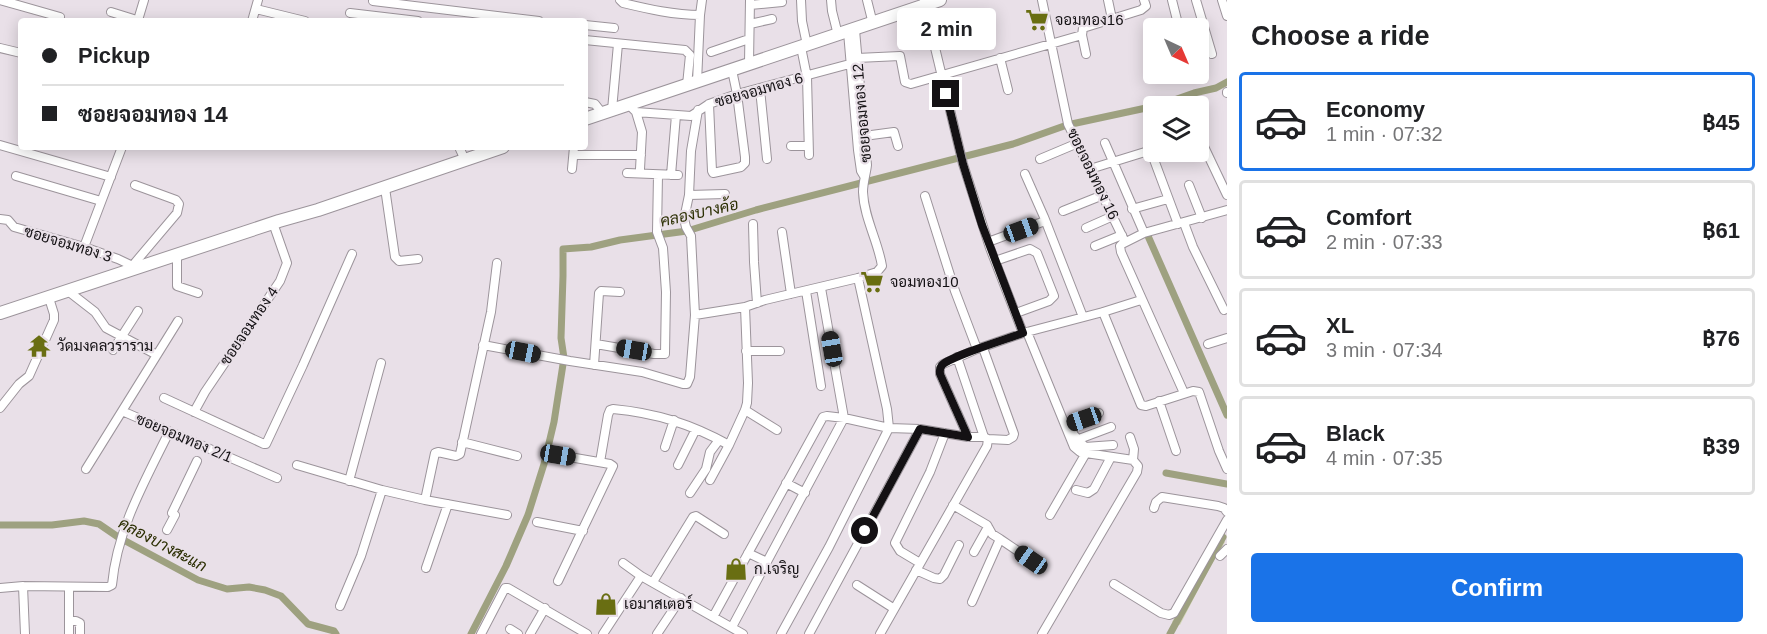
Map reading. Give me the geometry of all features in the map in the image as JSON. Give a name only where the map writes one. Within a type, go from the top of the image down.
[{"type":"main road","points":[[588,118],[633,108],[749,63],[873,24],[925,3],[940,0]]},
{"type":"main road","points":[[0,313],[135,267],[385,188],[494,150]]},
{"type":"street","points":[[0,0],[60,17]]},
{"type":"street","points":[[140,18],[144,0]]},
{"type":"street","points":[[620,0],[623,3],[656,10],[700,15]]},
{"type":"street","points":[[692,84],[702,0]]},
{"type":"street","points":[[801,0],[807,77],[809,155]]},
{"type":"street","name":"ซอยจอมทอง 12","points":[[831,0],[831,11],[847,32],[856,61],[867,165],[863,194],[870,228],[882,266],[877,272],[858,278]]},
{"type":"street","points":[[867,0],[873,24]]},
{"type":"street","name":"ซอยจอมทอง 16","points":[[1042,0],[1068,124],[1124,238]]},
{"type":"street","points":[[1108,0],[1112,19]]},
{"type":"street","points":[[1086,54],[1083,28],[1145,8],[1144,0]]},
{"type":"street","points":[[1172,0],[1176,18]]},
{"type":"street","points":[[1196,0],[1212,54]]},
{"type":"street","points":[[1222,0],[1227,16]]},
{"type":"street","points":[[373,1],[504,18]]},
{"type":"street","points":[[749,63],[750,3],[782,2]]},
{"type":"street","points":[[925,3],[960,153],[988,242],[1074,447],[1080,452],[1133,460],[1138,466],[1137,472],[1042,634]]},
{"type":"street","points":[[257,4],[297,18]]},
{"type":"street","points":[[111,12],[130,18]]},
{"type":"street","points":[[350,13],[392,18]]},
{"type":"street","points":[[750,24],[772,20]]},
{"type":"street","points":[[588,25],[614,28]]},
{"type":"street","points":[[941,75],[1082,35]]},
{"type":"street","points":[[711,52],[749,39]]},
{"type":"street","points":[[588,40],[685,50],[690,55],[692,84]]},
{"type":"street","points":[[588,103],[595,104],[607,112],[618,44]]},
{"type":"street","points":[[0,48],[18,52]]},
{"type":"street","name":"ซอยจอมทอง 6","points":[[633,108],[689,116],[709,104],[737,94],[807,77],[856,61],[900,56],[905,82],[908,84],[941,75]]},
{"type":"street","points":[[1000,58],[1008,90]]},
{"type":"street","points":[[856,61],[858,150],[864,178]]},
{"type":"street","points":[[709,104],[713,172],[741,167],[745,163],[732,69]]},
{"type":"street","points":[[760,89],[767,159]]},
{"type":"street","points":[[633,108],[642,132],[640,169]]},
{"type":"street","points":[[483,345],[642,372],[687,384],[690,377],[695,315],[692,236],[684,219],[689,195],[691,151],[698,110]]},
{"type":"street","points":[[627,173],[675,175],[676,115]]},
{"type":"street","points":[[864,136],[894,132],[898,146]]},
{"type":"street","points":[[1040,159],[1078,143]]},
{"type":"street","points":[[1105,143],[1144,233]]},
{"type":"street","points":[[0,145],[111,177]]},
{"type":"street","points":[[792,146],[808,146]]},
{"type":"street","points":[[84,247],[121,150]]},
{"type":"street","points":[[460,150],[465,160]]},
{"type":"street","points":[[572,169],[574,151],[641,155]]},
{"type":"street","points":[[1090,169],[1145,152],[1149,153],[1168,199],[1224,310]]},
{"type":"street","points":[[1209,157],[1227,195]]},
{"type":"street","points":[[1024,174],[1083,317]]},
{"type":"street","points":[[596,344],[665,354],[666,292],[663,248],[658,235],[658,175]]},
{"type":"street","points":[[16,176],[101,201]]},
{"type":"street","points":[[135,185],[176,200],[179,204],[177,213],[135,267]]},
{"type":"street","points":[[1189,185],[1202,218]]},
{"type":"street","points":[[385,188],[395,257],[399,261],[418,260]]},
{"type":"street","points":[[689,195],[725,194]]},
{"type":"street","points":[[1063,211],[1103,195]]},
{"type":"street","points":[[713,617],[823,417],[844,418],[889,428],[920,429],[968,437],[1008,440],[1013,437],[1014,434],[955,291],[925,196]]},
{"type":"street","points":[[1132,209],[1168,199]]},
{"type":"street","points":[[1095,246],[1227,210]]},
{"type":"street","points":[[1086,228],[1113,216]]},
{"type":"street","name":"ซอยจอมทอง 3","points":[[0,219],[8,220],[14,227],[84,247],[135,267]]},
{"type":"street","points":[[988,242],[1045,221]]},
{"type":"street","name":"ซอยจอมทอง 4","points":[[194,412],[280,281],[287,264],[273,223]]},
{"type":"street","points":[[753,224],[757,303]]},
{"type":"street","points":[[782,232],[791,294]]},
{"type":"street","points":[[1124,238],[1120,252],[1184,393]]},
{"type":"street","points":[[995,261],[1030,249],[1037,253],[1054,296],[1049,301],[1016,313]]},
{"type":"street","points":[[164,398],[264,444],[268,442],[352,254]]},
{"type":"street","points":[[177,255],[177,286],[198,293]]},
{"type":"street","points":[[425,500],[435,453],[459,455],[491,312],[497,263]]},
{"type":"street","points":[[695,315],[745,307],[858,278],[887,409],[889,428],[782,634]]},
{"type":"street","points":[[732,627],[844,418],[821,288]]},
{"type":"street","points":[[68,291],[95,312],[106,328],[157,355]]},
{"type":"street","points":[[806,291],[821,386]]},
{"type":"street","points":[[594,365],[599,292],[620,292]]},
{"type":"street","points":[[0,408],[19,384],[29,376],[54,320],[49,298]]},
{"type":"street","points":[[968,437],[940,374],[943,364],[1025,333],[1141,300]]},
{"type":"street","points":[[710,480],[724,442],[745,411],[748,383],[745,307]]},
{"type":"street","points":[[113,350],[138,311]]},
{"type":"street","points":[[1103,312],[1141,405],[1146,406],[1184,393],[1199,392],[1227,469]]},
{"type":"street","name":"ซอยจอมทอง 2/1","points":[[178,321],[122,411],[277,478]]},
{"type":"street","points":[[1208,344],[1227,338]]},
{"type":"street","points":[[746,351],[780,351]]},
{"type":"street","points":[[880,634],[987,446],[957,357]]},
{"type":"street","points":[[349,481],[381,363]]},
{"type":"street","points":[[1159,401],[1176,451]]},
{"type":"street","points":[[600,462],[608,415],[613,409],[674,420],[724,442]]},
{"type":"street","points":[[86,469],[122,411]]},
{"type":"street","points":[[745,411],[777,430]]},
{"type":"street","points":[[1069,424],[1099,413]]},
{"type":"street","points":[[1062,417],[1085,447],[1113,445]]},
{"type":"street","points":[[665,447],[674,420]]},
{"type":"street","points":[[1079,439],[1111,427]]},
{"type":"street","points":[[678,465],[696,429]]},
{"type":"street","points":[[809,634],[920,429]]},
{"type":"street","points":[[0,588],[110,587],[120,540],[138,496],[170,432]]},
{"type":"street","points":[[945,433],[930,472],[895,543],[900,551],[918,566],[934,578],[940,579],[959,545]]},
{"type":"street","points":[[1130,437],[1134,449],[1133,460]]},
{"type":"street","points":[[462,442],[517,456]]},
{"type":"street","points":[[690,493],[706,469],[710,452],[724,442]]},
{"type":"street","points":[[1050,515],[1086,453]]},
{"type":"street","points":[[558,455],[613,466],[558,581]]},
{"type":"street","points":[[1076,490],[1088,493],[1094,489],[1111,457]]},
{"type":"street","points":[[167,530],[197,460]]},
{"type":"street","points":[[297,465],[382,490],[507,515]]},
{"type":"street","points":[[786,483],[805,493]]},
{"type":"street","points":[[340,606],[361,556],[382,490]]},
{"type":"street","points":[[1154,508],[1156,502],[1162,497],[1218,506],[1227,512]]},
{"type":"street","points":[[426,568],[448,504]]},
{"type":"street","points":[[953,505],[988,527],[992,534],[1031,560]]},
{"type":"street","points":[[653,582],[693,517],[696,516],[724,534]]},
{"type":"street","points":[[1114,584],[1161,613],[1169,615],[1174,613],[1224,532],[1227,520]]},
{"type":"street","points":[[537,522],[583,531]]},
{"type":"street","points":[[974,552],[988,527]]},
{"type":"street","points":[[972,602],[1000,539]]},
{"type":"street","points":[[1220,556],[1227,549]]},
{"type":"street","points":[[748,553],[767,562]]},
{"type":"street","points":[[623,563],[641,576],[743,634]]},
{"type":"street","points":[[603,634],[641,576]]},
{"type":"street","points":[[856,585],[893,608]]},
{"type":"street","points":[[23,586],[25,634]]},
{"type":"street","points":[[69,587],[69,634]]},
{"type":"street","points":[[481,634],[505,588],[587,634]]},
{"type":"street","points":[[657,634],[681,598]]},
{"type":"street","points":[[530,634],[545,609]]},
{"type":"street","points":[[69,621],[80,623],[80,634]]},
{"type":"street","points":[[510,629],[518,634]]},
{"type":"green space","points":[[1219,538],[1225,542],[1180,625],[1172,622]]},
{"type":"waterway","name":"คลองบางค้อ","points":[[471,634],[506,566],[528,515],[544,464],[554,422],[564,358],[561,338],[563,249],[591,247],[620,240],[687,231],[756,210],[1013,144],[1067,125],[1160,105],[1216,88],[1227,82]]},
{"type":"waterway","points":[[1148,236],[1227,415]]},
{"type":"waterway","points":[[1166,473],[1227,484]]},
{"type":"waterway","name":"คลองบางสะแก","points":[[0,525],[52,525],[84,521],[99,524],[118,537],[198,580],[227,589],[249,587],[281,596],[308,624],[334,631],[336,634]]},
{"type":"waterway","points":[[1170,634],[1223,537]]},
{"type":"place","name":"จอมทอง16","points":[[1037,20]]},
{"type":"place","name":"จอมทอง10","points":[[872,282]]},
{"type":"place","name":"วัดมงคลวราราม","points":[[39,346]]},
{"type":"place","name":"ก.เจริญ","points":[[736,569]]},
{"type":"place","name":"เอมาสเตอร์","points":[[606,604]]},
{"type":"route","points":[[865,531],[920,429],[968,437],[940,374],[943,364],[1023,333],[982,225],[963,164],[946,94]]}]
